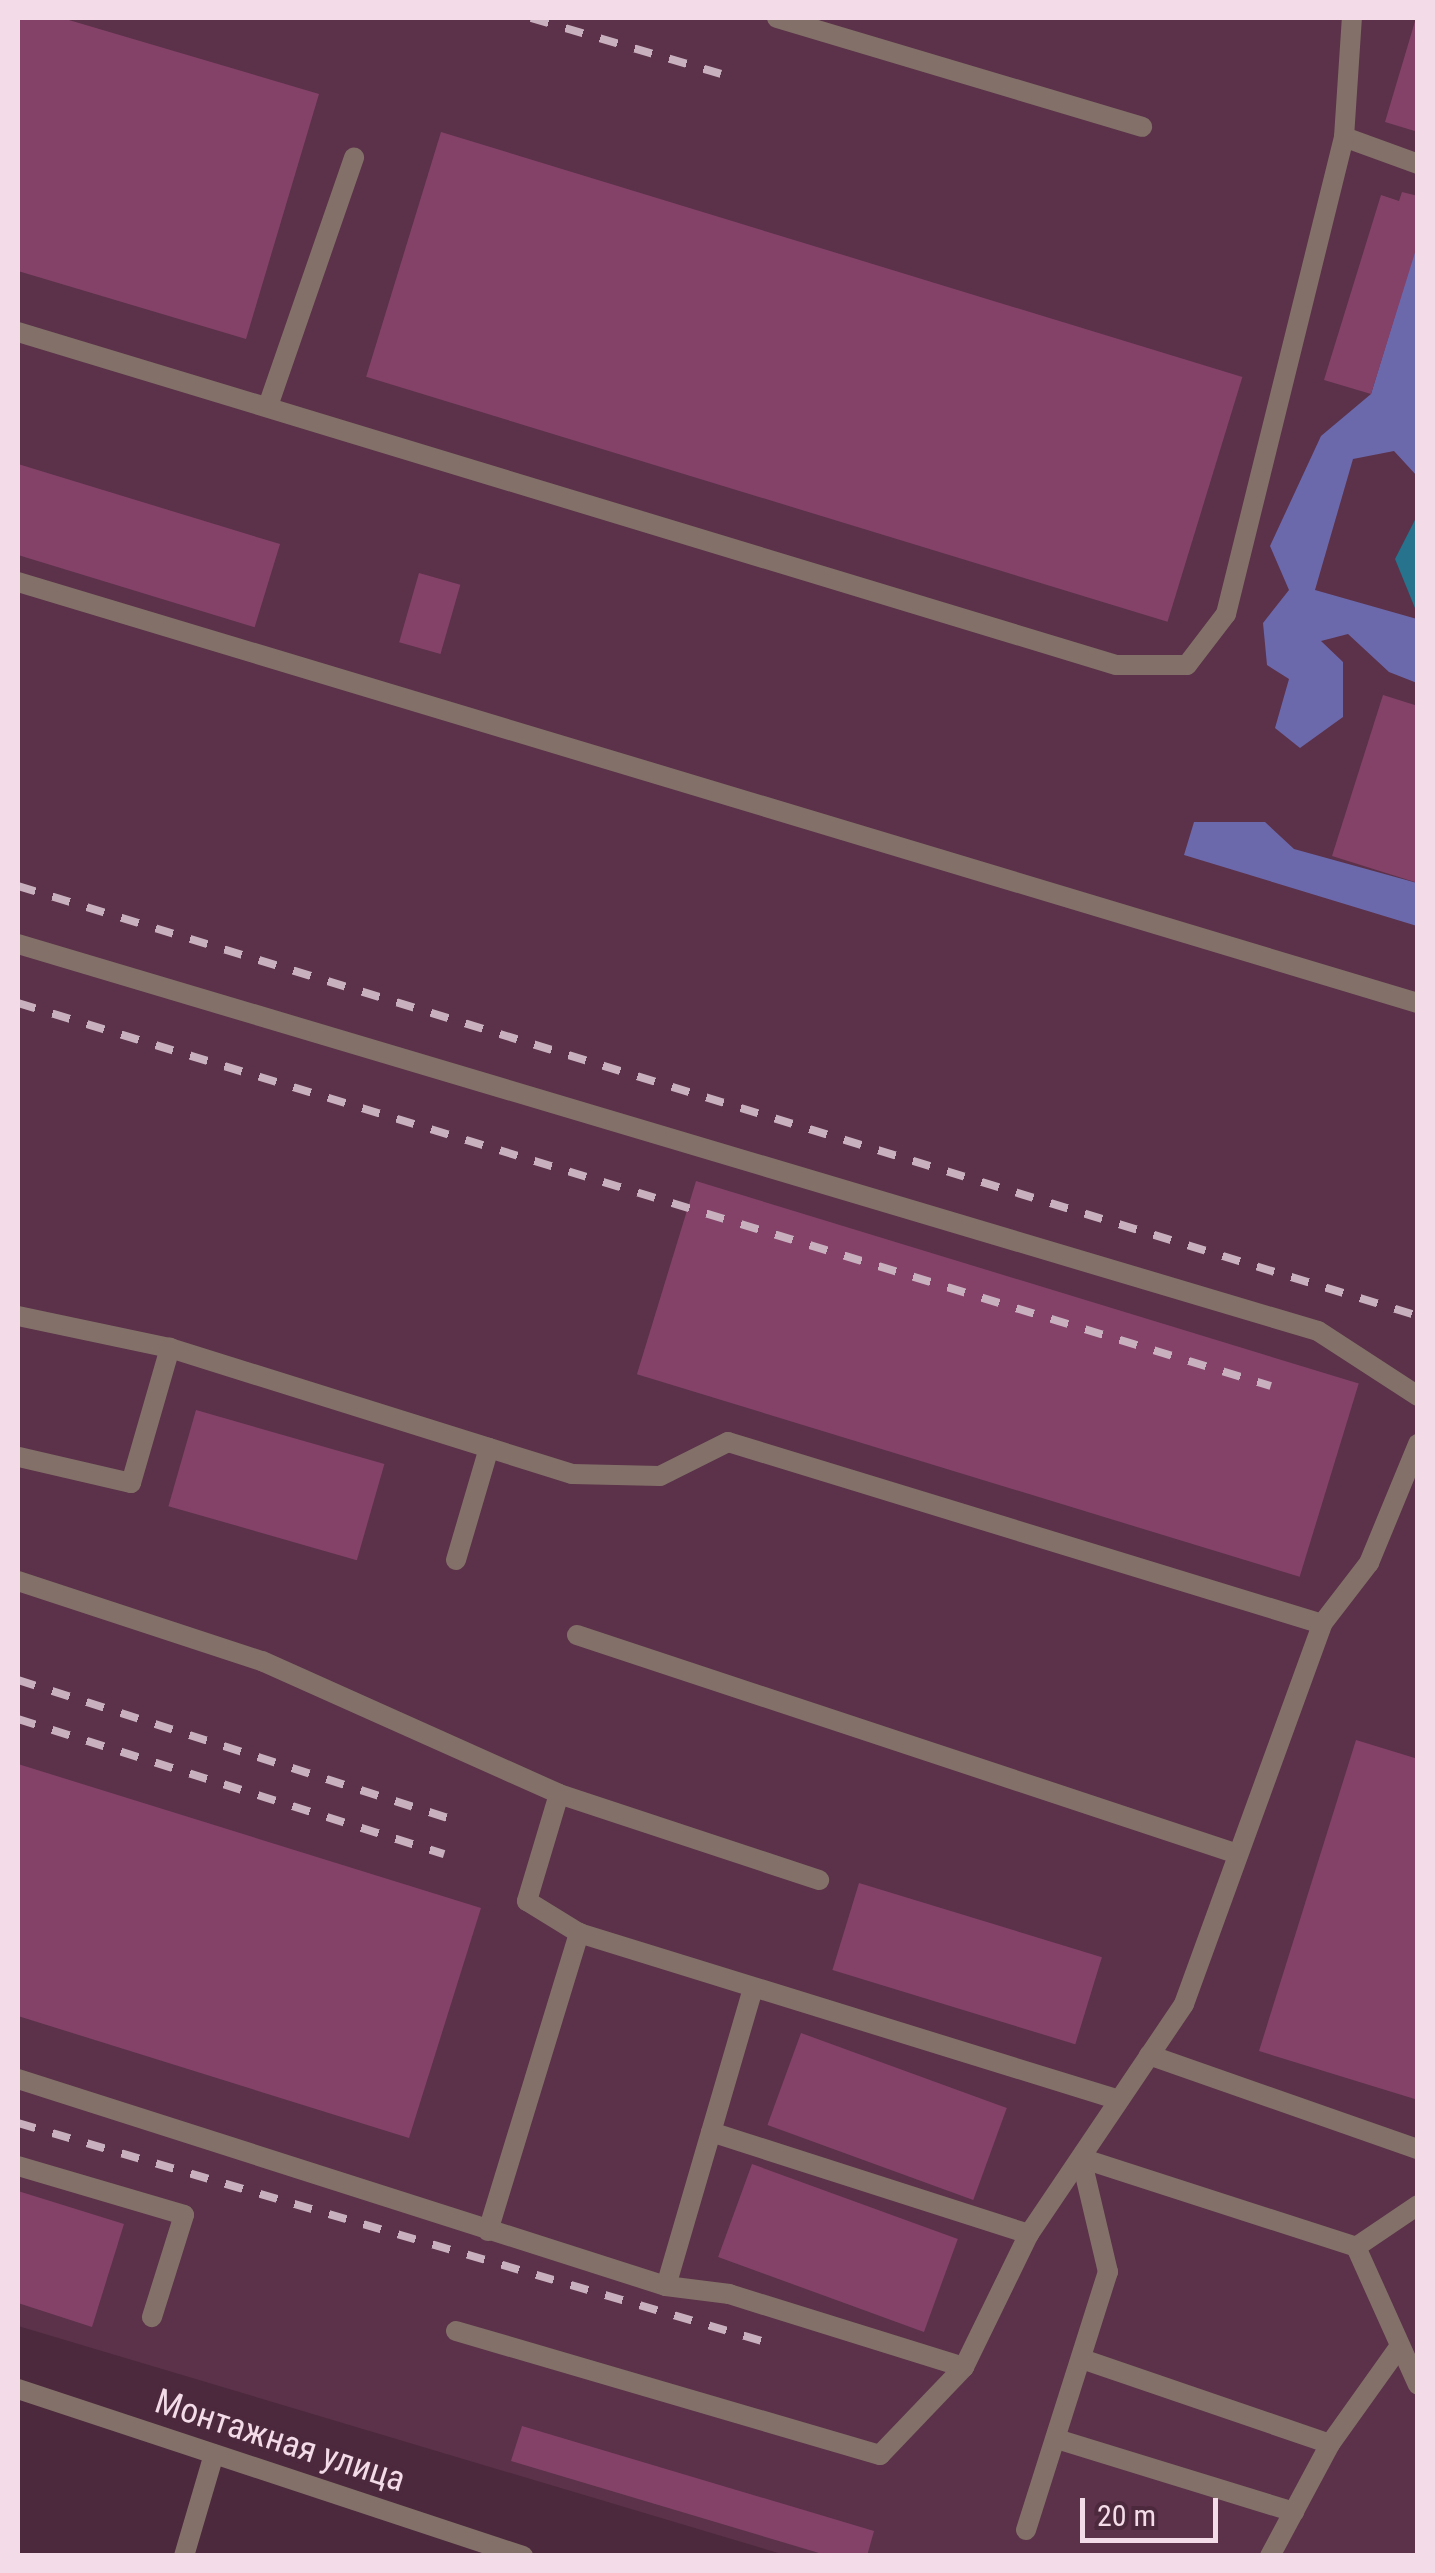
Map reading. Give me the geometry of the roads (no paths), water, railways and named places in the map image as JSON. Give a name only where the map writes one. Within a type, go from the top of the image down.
[{"type":"street","points":[[777,18],[1142,127]]},
{"type":"street","points":[[18,332],[1116,664],[1187,664],[1226,614],[1344,137],[1352,18]]},
{"type":"street","points":[[1344,137],[1418,164]]},
{"type":"street","points":[[268,406],[354,157]]},
{"type":"street","points":[[18,582],[1418,1003]]},
{"type":"street","points":[[18,944],[1318,1331],[1418,1396]]},
{"type":"street","points":[[18,1316],[170,1348],[572,1474],[660,1476],[728,1442],[1322,1624]]},
{"type":"street","points":[[18,1456],[131,1483],[170,1348]]},
{"type":"street","points":[[456,2331],[880,2456],[964,2367],[1030,2234],[1184,2004],[1322,1624],[1369,1564],[1418,1444]]},
{"type":"street","points":[[456,1560],[489,1448]]},
{"type":"street","points":[[18,1580],[262,1661],[559,1794],[820,1880]]},
{"type":"street","points":[[577,1635],[1238,1854]]},
{"type":"street","points":[[559,1794],[527,1901],[579,1933],[752,1991],[1119,2100]]},
{"type":"street","points":[[488,2231],[579,1933]]},
{"type":"street","points":[[666,2286],[752,1991]]},
{"type":"street","points":[[1149,2056],[1418,2149]]},
{"type":"street","points":[[18,2079],[666,2286],[729,2294],[964,2367]]},
{"type":"street","points":[[711,2132],[1030,2234]]},
{"type":"street","points":[[1081,2158],[1356,2248],[1397,2350],[1418,2385]]},
{"type":"street","points":[[1026,2530],[1060,2440],[1108,2272],[1081,2158]]},
{"type":"street","points":[[18,2166],[184,2216],[152,2317]]},
{"type":"street","points":[[1356,2248],[1418,2206]]},
{"type":"street","points":[[1270,2556],[1330,2444],[1397,2350]]},
{"type":"street","points":[[1082,2360],[1330,2444]]},
{"type":"street","name":"Монтажная улица","points":[[18,2389],[523,2556]]},
{"type":"street","points":[[1060,2440],[1294,2512]]},
{"type":"street","points":[[184,2556],[214,2454]]},
{"type":"water","points":[[1418,516],[1417,613],[1395,559]]},
{"type":"railway","points":[[531,18],[721,74]]},
{"type":"railway","points":[[18,886],[1418,1316]]},
{"type":"railway","points":[[18,1003],[1271,1386]]},
{"type":"railway","points":[[18,1680],[447,1818]]},
{"type":"railway","points":[[18,1719],[444,1854]]},
{"type":"railway","points":[[18,2123],[769,2343]]}]
